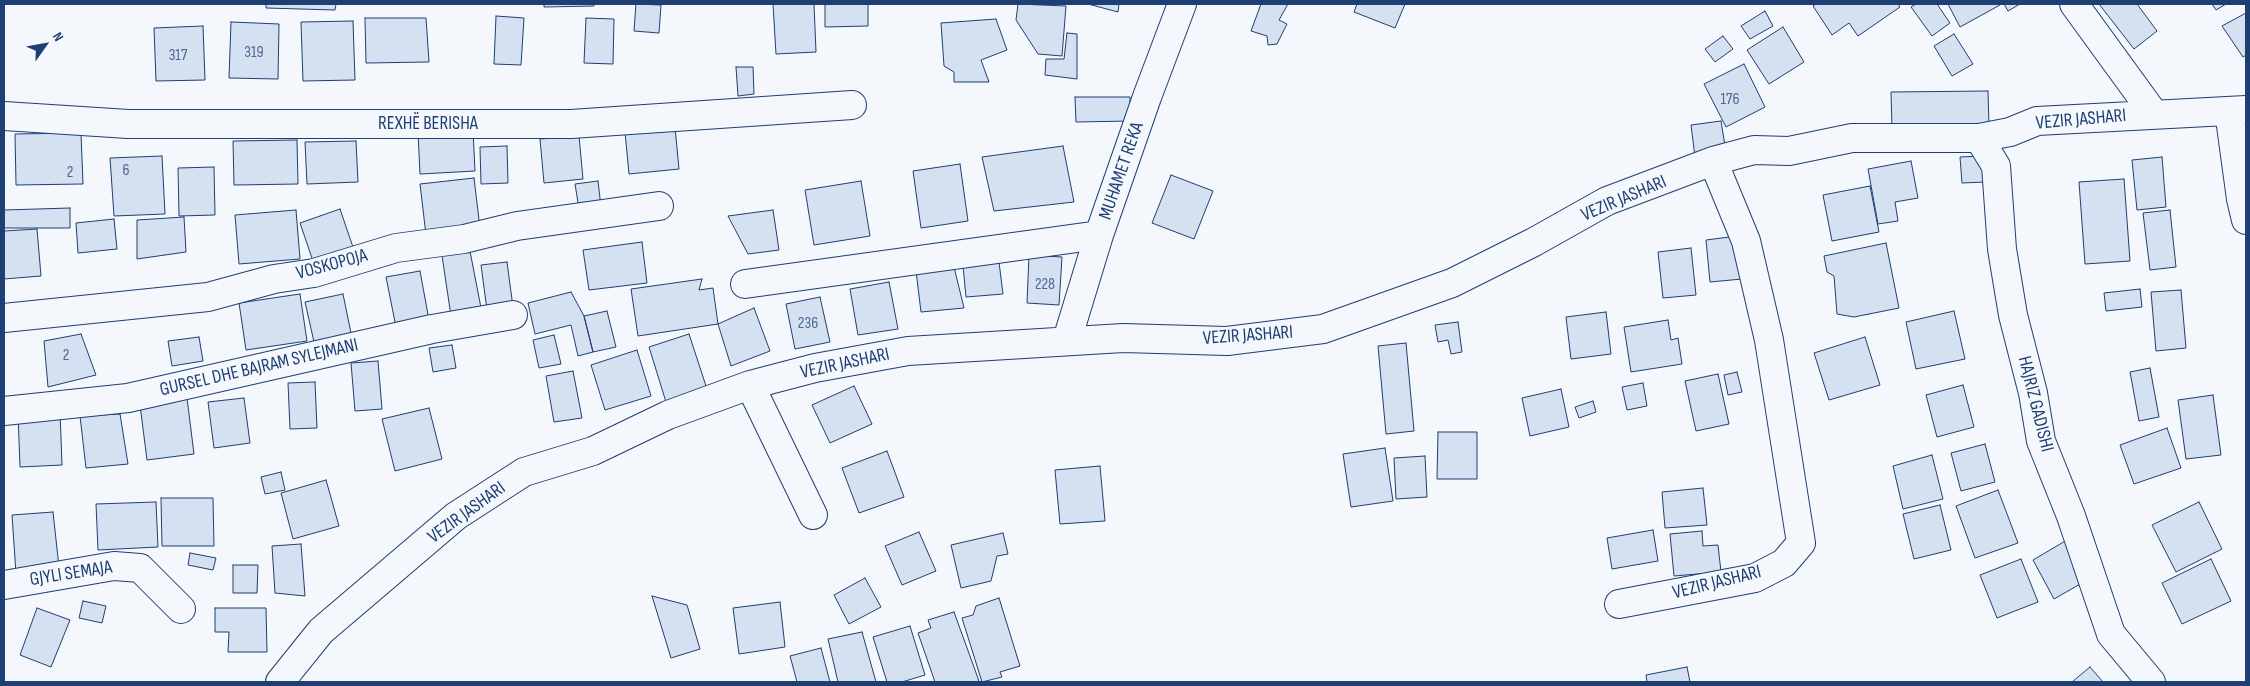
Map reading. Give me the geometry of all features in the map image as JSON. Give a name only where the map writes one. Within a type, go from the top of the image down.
[{"type":"street","name":"MUHAMET REKA","points":[[1068,340],[1100,235],[1147,97],[1182,4]]},
{"type":"street","name":"VEZIR JASHARI","points":[[2074,4],[2154,114]]},
{"type":"street","name":"REXHË BERISHA","points":[[4,116],[128,124],[572,124],[852,105]]},
{"type":"street","points":[[2238,111],[2241,199],[2246,220]]},
{"type":"street","name":"VEZIR JASHARI","points":[[280,682],[321,631],[456,516],[524,472],[593,451],[668,415],[750,385],[815,368],[908,351],[1123,338],[1227,341],[1323,330],[1452,283],[1534,242],[1607,201],[1713,162],[1754,150],[1789,151],[1852,138],[1980,138],[2010,132],[2036,121],[2238,111]]},
{"type":"street","name":"HAJRIZ GADISHI","points":[[1980,138],[1996,166],[2002,249],[2013,315],[2033,393],[2041,441],[2071,516],[2110,634],[2151,682]]},
{"type":"street","name":"VEZIR JASHARI","points":[[1620,604],[1755,578],[1784,563],[1801,543],[1769,340],[1746,241],[1713,162]]},
{"type":"street","name":"VOSKOPOJA","points":[[4,318],[208,297],[274,279],[314,273],[396,248],[464,239],[517,226],[659,206]]},
{"type":"street","points":[[744,284],[1100,235]]},
{"type":"street","name":"GURSEL DHE BAJRAM SYLEJMANI","points":[[4,411],[128,398],[432,329],[513,315]]},
{"type":"street","points":[[750,385],[813,514]]},
{"type":"street","name":"GJYLI SEMAJA","points":[[4,585],[114,566],[140,568],[181,608]]},
{"type":"building","points":[[266,4],[336,4],[335,10],[266,8]]},
{"type":"building","points":[[544,4],[594,4],[594,6],[544,7]]},
{"type":"building","points":[[636,4],[661,5],[659,33],[634,31]]},
{"type":"building","points":[[773,4],[814,4],[816,52],[776,54]]},
{"type":"building","points":[[825,4],[868,4],[868,26],[825,27]]},
{"type":"building","points":[[1018,4],[1066,6],[1062,56],[1038,54],[1016,20]]},
{"type":"building","points":[[1088,4],[1119,4],[1118,12]]},
{"type":"building","points":[[1261,4],[1288,4],[1279,20],[1287,24],[1277,44],[1268,45],[1267,36],[1251,31]]},
{"type":"building","points":[[1357,4],[1405,4],[1395,28],[1354,12]]},
{"type":"building","points":[[1816,4],[1898,4],[1900,7],[1858,36],[1849,23],[1832,35],[1813,6]]},
{"type":"building","points":[[1916,4],[1937,4],[1950,23],[1932,36],[1911,7]]},
{"type":"building","points":[[1948,4],[1999,4],[2000,5],[1960,27]]},
{"type":"building","points":[[2004,4],[2020,4],[2008,11]]},
{"type":"building","points":[[2099,4],[2137,4],[2157,31],[2134,49]]},
{"type":"building","points":[[2212,4],[2226,4],[2216,10]]},
{"type":"building","points":[[1765,11],[1773,26],[1750,39],[1741,26]]},
{"type":"building","points":[[2246,13],[2246,55],[2243,57],[2222,26]]},
{"type":"building","points":[[496,16],[524,18],[521,65],[494,64]]},
{"type":"building","points":[[365,18],[426,18],[429,62],[366,63]]},
{"type":"building","points":[[586,18],[614,19],[613,64],[584,63]]},
{"type":"building","points":[[996,19],[1007,50],[981,60],[989,82],[954,82],[954,72],[944,66],[941,23]]},
{"type":"building","points":[[353,21],[355,80],[303,81],[301,22]]},
{"type":"building","points":[[231,22],[279,24],[278,79],[229,78]]},
{"type":"building","points":[[203,26],[205,80],[156,81],[154,28]]},
{"type":"building","points":[[1783,27],[1804,62],[1769,84],[1747,50]]},
{"type":"building","points":[[1067,33],[1077,34],[1077,79],[1045,75],[1046,59],[1064,59]]},
{"type":"building","points":[[1954,34],[1973,64],[1952,76],[1934,46]]},
{"type":"building","points":[[1723,36],[1733,49],[1715,62],[1705,49]]},
{"type":"building","points":[[1744,64],[1765,107],[1726,127],[1704,84]]},
{"type":"building","points":[[736,67],[753,67],[754,94],[738,96]]},
{"type":"building","points":[[1988,91],[1989,127],[1892,128],[1891,92]]},
{"type":"building","points":[[1075,97],[1130,97],[1130,121],[1076,122]]},
{"type":"building","points":[[1721,121],[1726,152],[1695,157],[1691,125]]},
{"type":"building","points":[[675,127],[679,169],[629,174],[625,132]]},
{"type":"building","points":[[473,130],[475,171],[420,174],[418,132]]},
{"type":"building","points":[[81,133],[83,184],[16,185],[15,134]]},
{"type":"building","points":[[579,136],[583,179],[544,183],[540,139]]},
{"type":"building","points":[[297,140],[298,184],[234,185],[233,141]]},
{"type":"building","points":[[356,141],[358,182],[307,184],[305,142]]},
{"type":"building","points":[[507,146],[508,183],[481,184],[480,147]]},
{"type":"building","points":[[1063,146],[1074,202],[994,211],[982,157]]},
{"type":"building","points":[[162,156],[165,214],[114,216],[110,158]]},
{"type":"building","points":[[1984,156],[1985,182],[1962,183],[1960,157]]},
{"type":"building","points":[[2162,157],[2166,207],[2137,210],[2132,160]]},
{"type":"building","points":[[1911,161],[1918,198],[1895,202],[1898,221],[1878,224],[1868,169]]},
{"type":"building","points":[[960,164],[968,221],[921,228],[913,171]]},
{"type":"building","points":[[214,167],[215,215],[179,216],[178,168]]},
{"type":"building","points":[[1171,175],[1213,191],[1194,239],[1152,223]]},
{"type":"building","points":[[474,178],[480,228],[426,235],[420,184]]},
{"type":"building","points":[[2124,179],[2130,261],[2085,264],[2079,182]]},
{"type":"building","points":[[598,181],[601,207],[579,209],[575,184]]},
{"type":"building","points":[[861,181],[870,236],[814,245],[805,190]]},
{"type":"building","points":[[1870,186],[1879,232],[1832,241],[1823,195]]},
{"type":"building","points":[[70,208],[70,228],[4,228],[4,210]]},
{"type":"building","points":[[340,209],[355,253],[315,267],[300,223]]},
{"type":"building","points":[[296,210],[300,259],[239,264],[235,215]]},
{"type":"building","points":[[773,210],[779,250],[748,254],[728,216]]},
{"type":"building","points":[[2170,210],[2176,267],[2150,270],[2143,213]]},
{"type":"building","points":[[184,217],[186,252],[137,259],[137,220]]},
{"type":"building","points":[[114,219],[117,249],[78,253],[76,223]]},
{"type":"building","points":[[37,229],[41,276],[4,279],[4,231]]},
{"type":"building","points":[[1737,236],[1742,279],[1710,282],[1706,240]]},
{"type":"building","points":[[642,242],[647,283],[589,290],[583,250]]},
{"type":"building","points":[[1886,243],[1899,308],[1854,317],[1837,314],[1834,276],[1827,272],[1824,256]]},
{"type":"building","points":[[469,246],[482,313],[451,316],[441,249]]},
{"type":"building","points":[[1691,248],[1696,295],[1663,298],[1658,252]]},
{"type":"building","points":[[1029,255],[1062,257],[1059,305],[1027,303]]},
{"type":"building","points":[[507,262],[513,307],[487,310],[481,265]]},
{"type":"building","points":[[999,262],[1003,294],[966,297],[963,266]]},
{"type":"building","points":[[954,267],[964,308],[921,312],[916,271]]},
{"type":"building","points":[[420,271],[429,320],[396,327],[386,277]]},
{"type":"building","points":[[702,279],[699,290],[713,288],[718,324],[638,336],[631,289]]},
{"type":"building","points":[[889,282],[898,329],[858,335],[850,289]]},
{"type":"building","points":[[2140,289],[2142,307],[2106,311],[2104,293]]},
{"type":"building","points":[[2181,290],[2186,348],[2156,351],[2151,292]]},
{"type":"building","points":[[571,292],[584,316],[593,352],[578,356],[571,325],[535,334],[528,303]]},
{"type":"building","points":[[300,294],[307,341],[246,350],[239,303]]},
{"type":"building","points":[[343,294],[351,333],[314,342],[305,302]]},
{"type":"building","points":[[820,297],[830,342],[795,349],[786,304]]},
{"type":"building","points":[[754,308],[770,351],[731,366],[718,324]]},
{"type":"building","points":[[607,311],[616,347],[593,352],[584,316]]},
{"type":"building","points":[[1954,311],[1965,359],[1916,369],[1906,322]]},
{"type":"building","points":[[1606,312],[1611,354],[1571,359],[1566,317]]},
{"type":"building","points":[[1668,320],[1671,340],[1678,338],[1682,364],[1631,372],[1624,327]]},
{"type":"building","points":[[1458,322],[1462,352],[1451,354],[1448,340],[1438,342],[1435,325]]},
{"type":"building","points":[[81,334],[96,375],[48,387],[44,341]]},
{"type":"building","points":[[689,334],[707,389],[666,402],[649,347]]},
{"type":"building","points":[[554,335],[561,364],[539,368],[533,340]]},
{"type":"building","points":[[199,337],[203,361],[172,366],[168,341]]},
{"type":"building","points":[[1865,337],[1880,385],[1829,400],[1814,353]]},
{"type":"building","points":[[1406,343],[1414,431],[1386,434],[1378,346]]},
{"type":"building","points":[[452,345],[456,368],[433,372],[429,348]]},
{"type":"building","points":[[637,350],[651,396],[605,410],[591,365]]},
{"type":"building","points":[[378,361],[382,409],[355,411],[351,363]]},
{"type":"building","points":[[2150,368],[2159,417],[2139,421],[2130,372]]},
{"type":"building","points":[[573,371],[582,418],[554,422],[546,376]]},
{"type":"building","points":[[1737,372],[1742,392],[1728,395],[1724,375]]},
{"type":"building","points":[[1718,374],[1729,424],[1696,431],[1685,381]]},
{"type":"building","points":[[315,382],[317,428],[290,429],[288,383]]},
{"type":"building","points":[[1643,383],[1647,406],[1627,410],[1622,387]]},
{"type":"building","points":[[1963,385],[1974,427],[1937,437],[1926,395]]},
{"type":"building","points":[[854,386],[872,424],[830,443],[812,405]]},
{"type":"building","points":[[1561,389],[1569,427],[1530,436],[1522,398]]},
{"type":"building","points":[[2213,395],[2221,455],[2186,459],[2178,400]]},
{"type":"building","points":[[187,398],[194,454],[147,460],[140,405]]},
{"type":"building","points":[[244,398],[250,443],[214,448],[208,402]]},
{"type":"building","points":[[1593,401],[1596,412],[1579,418],[1575,407]]},
{"type":"building","points":[[429,408],[442,459],[395,471],[382,419]]},
{"type":"building","points":[[60,411],[62,465],[20,467],[18,413]]},
{"type":"building","points":[[120,414],[128,464],[86,468],[80,416]]},
{"type":"building","points":[[2167,428],[2181,468],[2134,484],[2120,445]]},
{"type":"building","points":[[1438,432],[1477,432],[1477,479],[1437,479]]},
{"type":"building","points":[[1985,444],[1995,482],[1961,491],[1951,453]]},
{"type":"building","points":[[1385,448],[1393,501],[1351,507],[1343,454]]},
{"type":"building","points":[[887,451],[904,497],[859,513],[842,468]]},
{"type":"building","points":[[1932,455],[1943,499],[1903,509],[1893,466]]},
{"type":"building","points":[[1425,456],[1427,497],[1396,499],[1394,458]]},
{"type":"building","points":[[1100,466],[1105,521],[1060,524],[1055,470]]},
{"type":"building","points":[[281,472],[285,490],[265,494],[261,477]]},
{"type":"building","points":[[326,480],[339,526],[293,539],[281,493]]},
{"type":"building","points":[[1703,488],[1707,525],[1665,528],[1662,492]]},
{"type":"building","points":[[1998,490],[2018,543],[1975,558],[1956,506]]},
{"type":"building","points":[[161,498],[213,498],[214,546],[162,546]]},
{"type":"building","points":[[156,502],[158,547],[98,550],[96,504]]},
{"type":"building","points":[[2199,502],[2222,549],[2176,572],[2152,525]]},
{"type":"building","points":[[1940,505],[1951,550],[1914,559],[1903,514]]},
{"type":"building","points":[[53,512],[59,567],[16,574],[12,515]]},
{"type":"building","points":[[1653,530],[1658,561],[1612,569],[1607,538]]},
{"type":"building","points":[[1702,531],[1703,546],[1718,545],[1721,572],[1674,576],[1670,534]]},
{"type":"building","points":[[919,532],[936,571],[902,585],[885,546]]},
{"type":"building","points":[[1003,533],[1008,554],[997,556],[991,581],[961,588],[951,545]]},
{"type":"building","points":[[2067,540],[2089,579],[2054,599],[2033,560]]},
{"type":"building","points":[[301,544],[305,596],[275,593],[272,546]]},
{"type":"building","points":[[190,553],[216,558],[213,570],[188,565]]},
{"type":"building","points":[[2021,559],[2038,602],[1997,618],[1980,575]]},
{"type":"building","points":[[2211,559],[2231,601],[2182,624],[2162,583]]},
{"type":"building","points":[[233,565],[258,565],[257,593],[233,593]]},
{"type":"building","points":[[865,578],[881,607],[849,624],[834,595]]},
{"type":"building","points":[[652,596],[687,605],[700,649],[671,658]]},
{"type":"building","points":[[999,598],[1020,666],[1000,672],[1002,677],[982,682],[962,618],[973,615],[976,606]]},
{"type":"building","points":[[83,601],[106,606],[102,623],[79,618]]},
{"type":"building","points":[[780,602],[785,647],[739,654],[733,608]]},
{"type":"building","points":[[37,608],[70,620],[51,667],[20,655]]},
{"type":"building","points":[[215,608],[266,608],[267,652],[228,652],[229,632],[215,632]]},
{"type":"building","points":[[954,612],[979,681],[935,682],[918,633],[931,628],[928,620]]},
{"type":"building","points":[[910,626],[925,675],[902,682],[887,682],[873,637]]},
{"type":"building","points":[[862,632],[876,682],[838,682],[828,639]]},
{"type":"building","points":[[821,648],[830,682],[797,682],[790,656]]},
{"type":"building","points":[[1687,667],[1690,682],[1647,682],[1646,675]]},
{"type":"building","points":[[2090,667],[2103,682],[2072,682]]}]
